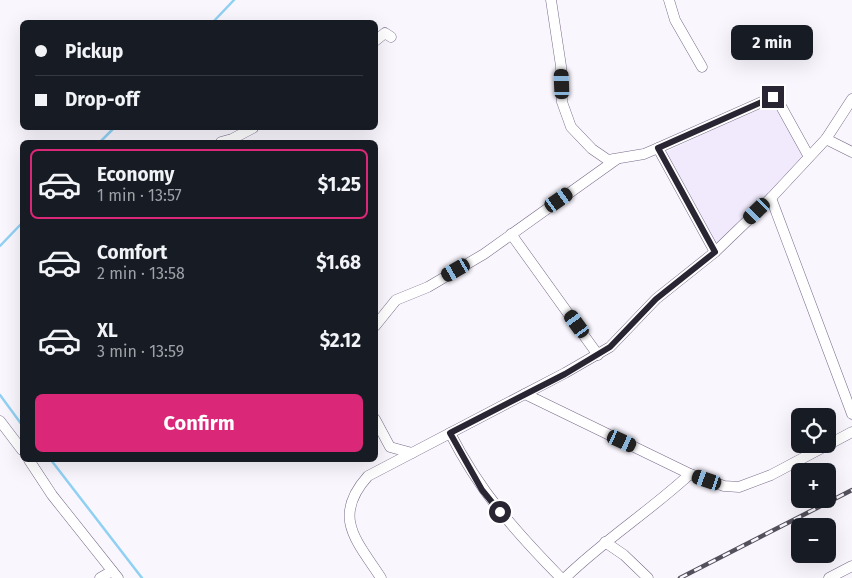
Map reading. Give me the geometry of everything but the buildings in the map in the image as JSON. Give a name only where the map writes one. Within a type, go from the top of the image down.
[{"type":"street","points":[[551,0],[551,15],[561,66],[562,102],[571,127],[601,156],[608,160],[617,159],[658,148],[773,97],[777,99],[808,155]]},
{"type":"street","points":[[669,0],[675,20],[702,66]]},
{"type":"street","points":[[378,39],[385,33],[391,37]]},
{"type":"street","points":[[381,578],[351,532],[349,516],[355,494],[368,476],[610,347],[656,299],[715,252],[771,198],[808,155],[826,139],[852,99]]},
{"type":"street","points":[[228,140],[249,130]]},
{"type":"street","points":[[826,139],[852,152]]},
{"type":"street","points":[[658,148],[715,252]]},
{"type":"street","points":[[378,322],[396,300],[428,286],[484,254],[617,159]]},
{"type":"street","points":[[771,198],[852,414]]},
{"type":"street","points":[[512,234],[598,355]]},
{"type":"street","points":[[525,394],[690,474],[724,486],[739,487],[752,483],[852,432]]},
{"type":"street","points":[[0,421],[20,447]]},
{"type":"street","points":[[378,425],[390,447],[412,453]]},
{"type":"street","points":[[450,433],[482,490],[561,578]]},
{"type":"street","points":[[30,462],[52,495],[115,574],[100,578]]},
{"type":"street","points":[[565,578],[606,542],[674,490],[690,474]]},
{"type":"street","points":[[606,542],[648,578]]},
{"type":"street","points":[[829,578],[852,566]]},
{"type":"shaded area","points":[[772,101],[806,158],[716,243],[666,152]]},
{"type":"waterway","points":[[215,20],[234,0]]},
{"type":"waterway","points":[[102,140],[112,130]]},
{"type":"waterway","points":[[0,246],[20,225]]},
{"type":"waterway","points":[[0,395],[20,422]]},
{"type":"waterway","points":[[53,462],[142,578]]},
{"type":"railway","points":[[680,578],[852,490]]},
{"type":"route","points":[[500,512],[482,490],[450,433],[565,374],[610,347],[656,299],[715,252],[658,148],[773,97]]}]
